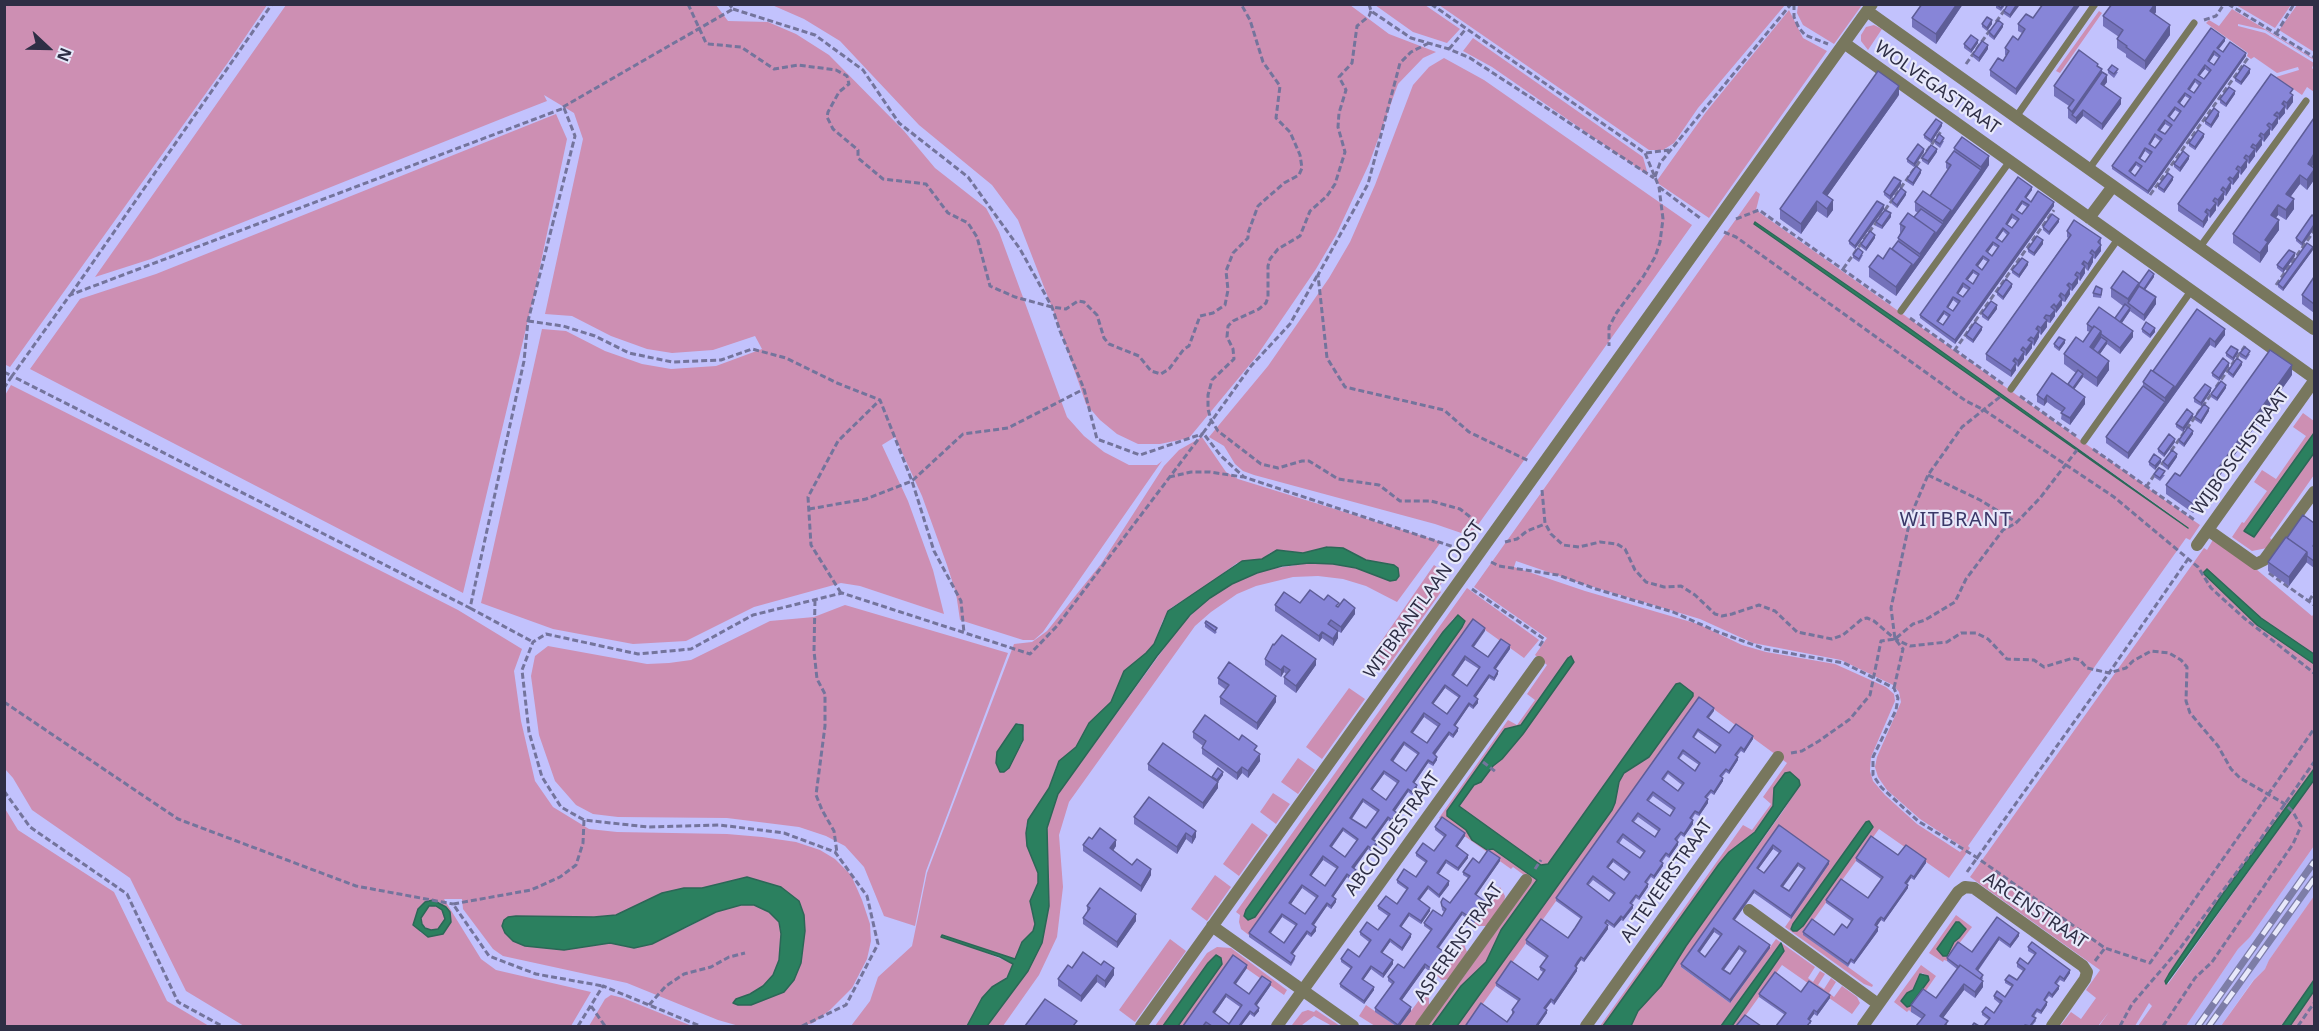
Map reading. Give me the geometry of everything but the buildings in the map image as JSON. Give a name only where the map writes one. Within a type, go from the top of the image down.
[{"type":"street","name":"WITBRANTLAAN OOST","points":[[1141,1026],[1870,8]]},
{"type":"street","name":"WOLVEGASTRAAT","points":[[1870,8],[2016,117],[2314,329]]},
{"type":"street","name":"WOLVEGASTRAAT","points":[[1841,47],[2010,161],[2314,380]]},
{"type":"street","points":[[2090,218],[2113,186]]},
{"type":"street","name":"WIJBOSCHSTRAAT","points":[[2197,545],[2314,380]]},
{"type":"street","points":[[2208,530],[2256,564],[2264,560],[2314,492]]},
{"type":"street","name":"ABCOUDESTRAAT","points":[[1277,1026],[1539,662]]},
{"type":"street","name":"ALTEVEERSTRAAT","points":[[1586,1026],[1778,757]]},
{"type":"street","name":"ASPERENSTRAAT","points":[[1421,1026],[1526,880]]},
{"type":"street","points":[[1863,1026],[1958,892],[1965,887]]},
{"type":"street","name":"ARCENSTRAAT","points":[[1965,887],[1974,888],[2083,966],[2087,972],[2085,979],[2052,1026]]},
{"type":"street","points":[[1749,910],[1878,1004]]},
{"type":"street","points":[[1212,926],[1353,1026]]},
{"type":"lane","name":"WOLVEGASTRAAT","points":[[2016,117],[2095,4]]},
{"type":"lane","points":[[2089,169],[2194,23]]},
{"type":"lane","points":[[2200,247],[2306,101]]},
{"type":"lane","points":[[1901,311],[2010,161]]},
{"type":"lane","points":[[2011,389],[2118,239]]},
{"type":"lane","points":[[2084,441],[2191,291]]},
{"type":"path","points":[[4,388],[272,4]]},
{"type":"path","points":[[688,4],[699,29],[709,44],[741,47],[774,69],[798,65],[836,70],[848,76],[849,84],[839,92],[828,112],[827,117],[833,129],[858,150],[858,158],[883,179],[926,184],[948,213],[968,223],[977,237],[987,280],[994,289],[1052,308],[1066,309],[1078,301],[1084,302],[1097,315],[1104,338],[1109,344],[1139,356],[1151,371],[1161,374],[1169,369],[1189,346],[1200,316],[1213,314],[1225,305],[1228,290],[1226,271],[1233,253],[1248,238],[1258,206],[1284,183],[1299,175],[1302,168],[1300,155],[1290,132],[1276,118],[1280,86],[1263,63],[1250,20],[1241,4]]},
{"type":"path","points":[[729,4],[733,9],[815,35],[864,70],[899,123],[968,177],[1020,249],[1052,308],[1084,389],[1097,440],[1140,454],[1203,433]]},
{"type":"path","points":[[1369,4],[1371,11],[1411,38],[1449,48],[1470,58],[1654,178]]},
{"type":"path","points":[[1431,4],[1645,153],[1659,187],[1663,219],[1657,249],[1643,277],[1617,312],[1609,327],[1610,353],[1615,363]]},
{"type":"path","points":[[1792,4],[1794,17],[1805,34],[1841,47]]},
{"type":"path","points":[[1654,178],[1660,163],[1792,4]]},
{"type":"path","points":[[1958,75],[2009,4]]},
{"type":"path","points":[[2194,23],[2216,16],[2226,4],[2314,57]]},
{"type":"path","points":[[2276,34],[2294,4]]},
{"type":"path","points":[[557,110],[733,9]]},
{"type":"path","points":[[1371,11],[1369,16],[1356,26],[1352,63],[1339,77],[1346,90],[1339,113],[1338,127],[1345,152],[1335,184],[1327,196],[1310,211],[1300,236],[1278,249],[1270,259],[1266,303],[1259,309],[1233,321],[1228,327],[1227,337],[1233,349],[1234,359],[1212,380],[1208,395],[1211,420],[1226,439],[1261,464],[1278,468],[1302,460],[1309,461],[1338,479],[1379,485],[1400,501],[1431,501],[1460,509],[1490,539],[1506,542],[1517,539],[1527,531],[1545,523]]},
{"type":"path","points":[[1449,48],[1466,30]]},
{"type":"path","points":[[802,1026],[846,1005],[878,944],[867,896],[835,852],[784,833],[720,825],[648,827],[584,820],[561,807],[542,777],[529,732],[522,670],[533,642],[546,634],[638,654],[691,649],[753,615],[842,593],[1029,654],[1057,626],[1251,366],[1290,324],[1368,184],[1400,63],[1411,52],[1429,43]]},
{"type":"path","points":[[2142,206],[2248,58]]},
{"type":"path","points":[[70,296],[564,108],[575,136],[528,321],[524,361],[470,608]]},
{"type":"path","points":[[1842,270],[1950,119]]},
{"type":"path","points":[[1645,153],[1671,150]]},
{"type":"path","points":[[1659,187],[1712,227],[1736,237],[1966,401],[1984,410],[2114,497],[2198,567],[2211,588],[2244,618],[2314,673]]},
{"type":"path","points":[[1954,351],[2062,199]]},
{"type":"path","points":[[1712,227],[1760,210],[1954,351],[2208,530]]},
{"type":"path","points":[[2268,296],[2314,231]]},
{"type":"path","points":[[1318,275],[1327,358],[1345,387],[1444,411],[1469,432],[1541,467],[1545,523],[1551,534],[1563,545],[1579,548],[1600,542],[1617,544],[1625,549],[1635,570],[1646,582],[1664,587],[1681,586],[1695,595],[1715,614],[1722,616],[1759,605],[1775,611],[1797,632],[1832,639],[1843,635],[1862,619],[1867,618],[1874,621],[1903,649],[1894,688],[1898,703],[1874,757],[1873,775],[1881,787],[1918,821],[1976,857],[2105,948],[2150,963],[2270,795],[2314,729]]},
{"type":"path","points":[[528,321],[563,326],[595,336],[630,353],[672,362],[721,360],[752,349],[786,357],[880,400],[912,481],[934,551],[961,601],[964,633]]},
{"type":"path","points":[[2146,487],[2253,335]]},
{"type":"path","points":[[4,372],[533,642]]},
{"type":"path","points":[[809,508],[866,499],[912,481],[963,434],[1008,428],[1084,389]]},
{"type":"path","points":[[1895,639],[1891,608],[1895,585],[1911,515],[1928,475],[1962,427],[2011,389]]},
{"type":"path","points":[[842,593],[811,545],[808,498],[838,441],[880,400]]},
{"type":"path","points":[[1203,433],[1221,456],[1244,477]]},
{"type":"path","points":[[1778,757],[1802,750],[1850,719],[1870,695],[1881,641],[1895,639],[1913,624],[1943,611],[1955,602],[1966,579],[2003,530],[2016,523],[2040,498],[2084,441]]},
{"type":"path","points":[[1169,477],[1191,472],[1244,477],[1479,555],[1499,566],[1558,575],[1673,612],[1765,649],[1844,663],[1894,688]]},
{"type":"path","points":[[1928,475],[1980,500],[2016,523]]},
{"type":"path","points":[[1965,887],[1963,877],[1976,857],[2109,673],[2197,545]]},
{"type":"path","points":[[2256,564],[2314,605]]},
{"type":"path","points":[[1460,581],[1544,639],[1532,657],[1539,662]]},
{"type":"path","points":[[2309,601],[2314,593]]},
{"type":"path","points":[[815,600],[814,651],[818,679],[825,694],[823,752],[816,795],[834,831],[837,855]]},
{"type":"path","points":[[1895,639],[1910,646],[1947,642],[1961,633],[1976,633],[1988,639],[2007,658],[2034,660],[2044,667],[2073,658],[2080,660],[2087,668],[2109,673],[2126,668],[2133,661],[2151,651],[2169,652],[2187,667],[2186,701],[2190,713],[2217,746],[2231,769],[2240,778],[2294,812],[2301,826],[2293,844],[2212,962],[2195,978],[2163,1026]]},
{"type":"path","points":[[4,702],[178,819],[356,886],[453,904],[531,890],[560,877],[576,865],[583,843],[584,820]]},
{"type":"path","points":[[1480,760],[1496,772]]},
{"type":"path","points":[[2120,1026],[2132,1004],[2181,947],[2286,805],[2314,762]]},
{"type":"path","points":[[4,791],[30,827],[127,894],[178,1002],[222,1026]]},
{"type":"path","points":[[453,904],[489,956],[536,974],[603,986],[700,1026]]},
{"type":"path","points":[[649,1005],[666,986],[684,974],[711,967],[729,957],[746,953]]},
{"type":"path","points":[[578,1026],[603,986]]},
{"type":"path","points":[[2298,1026],[2314,1003]]},
{"type":"path","points":[[591,1005],[605,1026]]},
{"type":"shaded area","points":[[5,4],[267,5],[10,367],[4,364]]},
{"type":"shaded area","points":[[1785,4],[1698,108],[1674,143],[1663,150],[1649,150],[1439,5]]},
{"type":"shaded area","points":[[1798,4],[1862,5],[1834,44],[1803,25],[1797,13]]},
{"type":"shaded area","points":[[286,5],[716,5],[728,21],[768,22],[796,34],[829,55],[904,131],[935,168],[986,208],[999,232],[1067,417],[1084,436],[1104,452],[1129,465],[1157,465],[1162,461],[1043,632],[1034,640],[1023,640],[960,620],[956,593],[947,565],[922,496],[895,437],[882,445],[908,501],[933,570],[944,614],[860,586],[841,583],[754,607],[686,641],[633,644],[553,629],[481,603],[542,329],[566,331],[605,351],[642,364],[671,369],[716,366],[762,349],[755,336],[713,350],[672,353],[647,349],[611,336],[572,316],[545,314],[583,139],[574,113],[544,95],[547,101],[151,259],[95,277]]},
{"type":"shaded area","points":[[772,5],[1350,5],[1389,34],[1436,52],[1423,58],[1398,84],[1369,164],[1336,235],[1316,269],[1256,357],[1189,438],[1160,444],[1138,444],[1117,434],[1086,404],[1058,323],[1018,220],[992,185],[919,125],[840,41],[804,19]]},
{"type":"shaded area","points":[[1375,5],[1425,5],[1460,29],[1447,43],[1413,32]]},
{"type":"shaded area","points":[[2236,5],[2291,5],[2275,28]]},
{"type":"shaded area","points":[[2297,5],[2314,5],[2314,52],[2279,30]]},
{"type":"shaded area","points":[[2232,9],[2314,59],[2265,30],[2238,24],[2238,26],[2265,33],[2314,63],[2312,68],[2314,70],[2314,92],[2307,87],[2302,95],[2276,77],[2299,70],[2298,67],[2277,73],[2254,57],[2251,59],[2247,56],[2248,53],[2206,23],[2209,20],[2219,26]]},
{"type":"shaded area","points":[[1789,10],[1803,38],[1827,51],[1709,218],[1656,182],[1706,112]]},
{"type":"shaded area","points":[[2099,11],[2102,13],[2060,73],[2056,71]]},
{"type":"shaded area","points":[[1874,25],[1882,29],[1868,50],[1861,41],[1861,35],[1866,27]]},
{"type":"shaded area","points":[[1473,38],[1643,157],[1648,175],[1492,67],[1463,51]]},
{"type":"shaded area","points":[[1444,58],[1484,80],[1692,225],[1470,536],[1435,524],[1243,471],[1235,464],[1224,446],[1209,437],[1268,366],[1329,278],[1350,242],[1375,185],[1413,85],[1429,67]]},
{"type":"shaded area","points":[[556,114],[567,139],[534,295],[463,593],[30,369],[80,299],[156,274]]},
{"type":"shaded area","points":[[1756,191],[1760,194],[1756,210],[2200,525],[2190,540],[2186,538],[1968,846],[1970,848],[1949,878],[1879,829],[1812,922],[1804,935],[1873,985],[1872,987],[1864,984],[1785,927],[1829,864],[1780,829],[1681,967],[1730,1003],[1776,939],[1815,967],[1808,978],[1813,982],[1820,971],[1825,974],[1818,985],[1824,989],[1831,978],[1836,982],[1829,993],[1834,997],[1842,986],[1857,997],[1860,1003],[1852,1014],[1782,965],[1738,1026],[1732,1026],[1784,951],[1772,954],[1721,1026],[1631,1026],[1638,1011],[1661,986],[1686,946],[1783,811],[1800,785],[1799,780],[1774,787],[1773,806],[1755,832],[1729,852],[1719,864],[1603,1026],[1600,1026],[1743,825],[1752,830],[1771,804],[1763,797],[1787,763],[1700,699],[1467,1026],[1428,1026],[1532,881],[1513,867],[1511,869],[1439,818],[1508,720],[1517,725],[1535,700],[1527,694],[1547,665],[1535,655],[1547,638],[1474,587]],"holes":[[[1755,222],[1906,326],[2187,526],[1754,224]],[[1516,561],[1700,619],[1753,643],[1841,660],[1893,685],[1899,692],[1901,702],[1877,757],[1875,767],[1878,777],[1887,790],[1920,819],[1964,848],[1960,852],[1917,824],[1873,781],[1870,771],[1871,757],[1895,701],[1894,694],[1886,687],[1835,664],[1766,652],[1742,645],[1698,624],[1585,591],[1514,567]]]},
{"type":"shaded area","points":[[1755,222],[1906,326],[2188,528],[1754,224]]},
{"type":"shaded area","points":[[11,385],[458,610],[522,649],[514,671],[521,721],[535,781],[553,807],[589,829],[762,837],[796,842],[820,850],[835,859],[851,875],[870,924],[871,941],[867,959],[852,988],[813,1023],[802,1026],[739,1026],[718,1020],[627,983],[503,956],[493,949],[463,909],[462,899],[444,899],[481,959],[496,970],[591,992],[571,1026],[244,1026],[186,991],[130,878],[32,810],[5,769],[4,397]],"holes":[[[747,877],[781,887],[799,901],[805,931],[801,963],[794,980],[736,999],[763,986],[773,975],[779,960],[781,934],[779,922],[769,912],[754,905],[741,905],[716,912],[686,928],[634,948],[504,920],[516,916],[616,915],[684,888],[702,888]],[[433,900],[441,903],[451,922],[428,937],[420,932],[418,909]]]},
{"type":"shaded area","points":[[2303,413],[2314,421],[2314,433],[2245,531],[2271,515],[2314,453],[2314,475],[2270,538],[2273,541],[2267,548],[2252,551],[2232,537],[2267,491],[2254,482],[2262,470],[2276,479],[2306,436],[2293,427]]},
{"type":"shaded area","points":[[2314,433],[2314,453],[2254,537],[2244,531]]},
{"type":"shaded area","points":[[1202,437],[1226,472],[1238,479],[1441,542],[1397,602],[1366,586],[1343,579],[1318,576],[1293,577],[1256,586],[1237,594],[1195,626],[1069,802],[1059,835],[1063,887],[1057,937],[1039,975],[1003,1026],[987,1026],[1028,971],[1042,943],[1049,906],[1047,828],[1058,794],[1181,625],[1221,590],[1244,578],[1270,569],[1309,563],[1333,564],[1356,568],[1391,581],[1398,578],[1399,571],[1396,566],[1366,560],[1338,547],[1327,547],[1303,553],[1280,550],[1270,553],[1263,559],[1237,563],[1205,587],[1171,608],[1163,620],[1154,644],[1124,671],[1111,702],[1093,719],[1076,747],[1057,765],[1049,788],[1028,820],[1027,846],[1038,873],[1038,883],[1032,895],[1031,908],[1035,924],[1033,931],[1022,942],[1015,960],[942,935],[1014,964],[1010,974],[982,998],[967,1026],[851,1026],[870,1001],[878,977],[912,946],[927,873],[1014,644],[1032,642],[1047,631],[1101,564],[1164,466],[1179,450]],"holes":[[[1018,723],[1023,725],[1022,744],[1004,772],[1000,772],[996,763],[997,752]]]},
{"type":"shaded area","points":[[2214,538],[2250,564],[2312,616],[2314,614],[2314,654],[2261,618],[2222,582],[2203,572],[2256,624],[2314,664],[2314,769],[2222,895],[2165,981],[2168,984],[2314,780],[2314,846],[2250,937],[2238,949],[2186,1026],[2138,1026],[2152,1006],[2149,1003],[2135,1026],[2099,1026],[2109,1012],[2098,1026],[2060,1026],[2071,1012],[2081,1019],[2096,998],[2086,990],[2100,970],[1970,877],[2204,548],[2207,550]]},
{"type":"shaded area","points":[[1327,547],[1343,548],[1366,560],[1394,565],[1398,568],[1399,576],[1396,580],[1390,581],[1356,568],[1333,564],[1309,563],[1282,566],[1257,573],[1232,584],[1210,598],[1190,615],[1157,656],[1058,794],[1047,828],[1049,906],[1042,943],[1028,971],[987,1026],[967,1026],[982,998],[992,987],[1007,978],[1013,964],[1000,957],[941,937],[942,935],[1015,959],[1022,942],[1033,931],[1035,924],[1030,901],[1038,883],[1038,873],[1027,846],[1028,820],[1049,788],[1059,761],[1076,747],[1089,723],[1111,702],[1124,671],[1154,644],[1168,611],[1242,561],[1262,559],[1277,550],[1303,553]]},
{"type":"shaded area","points":[[1434,565],[1448,575],[1437,589],[1441,592],[1385,671],[1369,659]]},
{"type":"shaded area","points":[[2207,569],[2261,618],[2314,654],[2314,664],[2257,625],[2203,573]]},
{"type":"shaded area","points":[[1467,588],[1539,640],[1524,658],[1474,622],[1250,936],[1241,929],[1240,915],[1236,912]],"holes":[[[1458,616],[1465,621],[1255,917],[1248,920],[1246,918],[1253,899],[1453,619]]]},
{"type":"shaded area","points":[[845,605],[1008,653],[926,871],[915,926],[884,916],[864,867],[845,846],[826,836],[799,827],[727,818],[618,817],[593,814],[576,805],[555,781],[539,735],[531,676],[535,656],[548,646],[647,664],[691,660],[770,621],[814,617]]},
{"type":"shaded area","points":[[1458,615],[1465,621],[1462,627],[1255,917],[1248,920],[1244,916],[1246,910],[1443,632]]},
{"type":"shaded area","points":[[1571,656],[1574,662],[1523,734],[1481,782],[1474,785],[1459,806],[1541,865],[1548,864],[1676,684],[1680,683],[1693,693],[1693,696],[1649,757],[1624,773],[1619,782],[1612,810],[1457,1026],[1432,1026],[1461,986],[1486,962],[1501,930],[1537,880],[1493,849],[1487,850],[1472,840],[1466,830],[1447,816],[1447,811],[1505,729],[1521,725]]},
{"type":"shaded area","points":[[1349,688],[1365,699],[1322,759],[1306,747]]},
{"type":"shaded area","points":[[1016,724],[1023,725],[1023,740],[1009,768],[1000,772],[996,763],[997,752]]},
{"type":"shaded area","points":[[1298,758],[1315,770],[1298,794],[1281,782]]},
{"type":"shaded area","points":[[2314,769],[2314,780],[2166,984],[2165,981],[2169,974],[2222,895]]},
{"type":"shaded area","points":[[1790,772],[1799,780],[1800,785],[1686,946],[1661,986],[1638,1011],[1631,1026],[1603,1026],[1719,864],[1729,852],[1755,832],[1773,806],[1774,788],[1785,773]]},
{"type":"shaded area","points":[[1273,793],[1290,804],[1276,824],[1260,812]]},
{"type":"shaded area","points":[[4,807],[18,830],[114,892],[167,1001],[209,1026],[5,1026]]},
{"type":"shaded area","points":[[1869,821],[1873,827],[1803,926],[1793,931],[1791,929],[1793,924],[1866,822]]},
{"type":"shaded area","points":[[1252,823],[1268,835],[1239,876],[1223,864]]},
{"type":"shaded area","points":[[2314,846],[2314,896],[2265,969],[2253,980],[2221,1026],[2186,1026],[2238,949],[2250,937]]},
{"type":"shaded area","points":[[1215,875],[1231,887],[1207,921],[1191,909]]},
{"type":"shaded area","points":[[747,877],[781,887],[799,901],[804,915],[805,931],[801,963],[794,980],[784,992],[751,1005],[733,1003],[736,999],[763,986],[773,975],[779,960],[781,934],[779,922],[769,912],[754,905],[741,905],[716,912],[652,944],[634,948],[610,943],[564,950],[525,946],[513,941],[502,926],[508,917],[516,916],[616,915],[662,893],[684,888],[702,888]]},
{"type":"shaded area","points":[[1500,887],[1505,896],[1504,903],[1487,926],[1478,926],[1474,923]]},
{"type":"shaded area","points":[[2314,896],[2314,1026],[2221,1026],[2254,980],[2265,969]]},
{"type":"shaded area","points":[[433,900],[450,912],[451,922],[443,934],[428,937],[413,925],[418,909],[425,902]],"holes":[[[429,906],[436,906],[442,910],[445,919],[438,929],[425,928],[421,918]]]},
{"type":"shaded area","points":[[433,906],[438,907],[444,913],[444,923],[438,929],[433,930],[428,929],[422,923],[421,918],[422,913],[428,907]]},
{"type":"shaded area","points":[[1956,915],[1972,927],[1947,961],[1943,962],[1929,953]],"holes":[[[1956,922],[1965,927],[1951,949],[1937,949]]]},
{"type":"shaded area","points":[[1956,922],[1966,929],[1954,942],[1947,956],[1943,956],[1937,949]]},
{"type":"shaded area","points":[[1170,939],[1186,951],[1135,1022],[1119,1010]]},
{"type":"shaded area","points":[[1462,939],[1467,952],[1449,979],[1442,980],[1436,975]]},
{"type":"shaded area","points":[[1781,943],[1784,951],[1732,1026],[1721,1026]]},
{"type":"shaded area","points":[[1217,947],[1231,948],[1287,990],[1284,995],[1233,959],[1185,1026],[1178,1026],[1222,964],[1208,963],[1163,1026],[1155,1026],[1207,953]]},
{"type":"shaded area","points":[[1216,955],[1221,958],[1222,964],[1178,1026],[1163,1026],[1208,963]]},
{"type":"shaded area","points":[[1921,965],[1936,976],[1911,1012],[1909,1010],[1907,1012],[1894,1002]],"holes":[[[1922,973],[1928,976],[1922,990],[1910,1006],[1901,1001],[1907,993],[1913,990]]]},
{"type":"shaded area","points":[[1920,974],[1928,976],[1929,980],[1907,1007],[1901,1001],[1907,993],[1913,990]]},
{"type":"shaded area","points":[[2314,980],[2314,991],[2290,1026],[2282,1026]]},
{"type":"shaded area","points":[[1425,992],[1429,998],[1429,1006],[1416,1026],[1400,1026]]},
{"type":"shaded area","points":[[611,995],[692,1026],[589,1026],[605,999]]},
{"type":"shaded area","points":[[1366,1005],[1396,1026],[1375,1026],[1359,1016]]},
{"type":"shaded area","points":[[1308,1010],[1314,1012],[1316,1010],[1340,1026],[1332,1026],[1314,1016],[1302,1025],[1304,1026],[1292,1025],[1302,1012]]},
{"type":"railway","points":[[2198,1026],[2314,862]]},
{"type":"railway","points":[[2209,1026],[2314,879]]},
{"type":"district","name":"WITBRANT","points":[[1956,520]]}]
